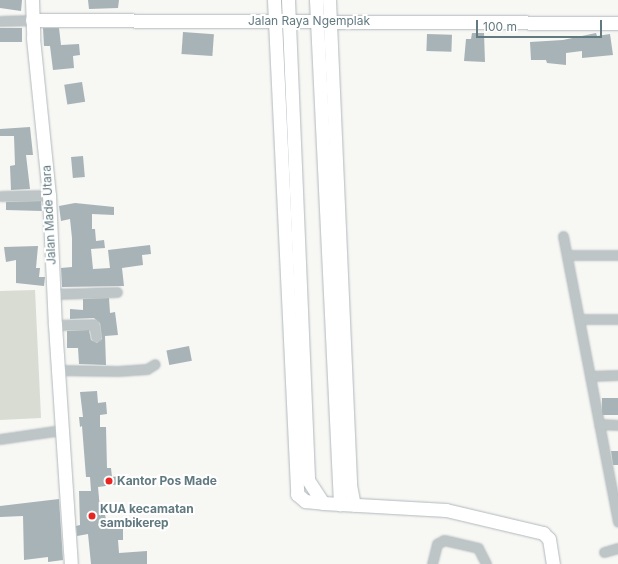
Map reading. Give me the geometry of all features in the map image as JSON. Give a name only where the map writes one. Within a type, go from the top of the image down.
[{"type":"main road","name":"Jalan Made Utara","points":[[32,0],[32,20],[49,195],[53,294],[71,564]]},
{"type":"main road","points":[[274,0],[273,21],[295,490],[305,501],[446,510],[543,533],[549,539],[553,564]]},
{"type":"main road","points":[[288,0],[287,21],[308,480],[323,503]]},
{"type":"main road","points":[[316,0],[315,22],[340,504]]},
{"type":"main road","points":[[329,0],[350,485],[354,505]]},
{"type":"main road","name":"Jalan Raya Ngemplak","points":[[32,20],[618,23]]},
{"type":"street","name":"Jalan Raya Ngemplak","points":[[0,20],[32,20]]},
{"type":"street","points":[[1,196],[49,195]]},
{"type":"street","points":[[563,236],[599,424],[614,476],[618,522]]},
{"type":"street","points":[[567,255],[618,255]]},
{"type":"street","points":[[53,294],[117,292]]},
{"type":"street","points":[[579,320],[618,319]]},
{"type":"street","points":[[55,325],[94,324],[96,337]]},
{"type":"street","points":[[58,370],[118,371],[147,369],[155,364]]},
{"type":"street","points":[[590,376],[618,375]]},
{"type":"street","points":[[599,424],[618,425]]},
{"type":"street","points":[[0,439],[62,430]]},
{"type":"street","points":[[432,564],[437,544],[444,540],[478,548],[486,564]]},
{"type":"street","points":[[604,552],[618,548]]},
{"type":"shaded area","points":[[35,290],[41,418],[0,420],[0,291]]},
{"type":"building","points":[[0,0],[22,0],[21,11],[0,8]]},
{"type":"building","points":[[88,0],[119,0],[118,8],[89,9]]},
{"type":"building","points":[[0,28],[22,28],[22,42],[0,42]]},
{"type":"building","points":[[43,28],[59,28],[61,45],[79,44],[80,55],[73,56],[74,68],[53,70],[50,46],[44,46]]},
{"type":"building","points":[[183,32],[214,34],[212,56],[181,54]]},
{"type":"building","points":[[472,33],[484,33],[485,62],[464,61],[466,39],[471,39]]},
{"type":"building","points":[[596,33],[597,36],[610,34],[613,55],[582,58],[582,51],[566,53],[566,65],[547,63],[546,60],[531,60],[530,42],[563,40]]},
{"type":"building","points":[[427,34],[452,35],[451,52],[426,51]]},
{"type":"building","points":[[82,82],[85,102],[67,105],[64,85]]},
{"type":"building","points":[[30,127],[33,155],[26,155],[30,189],[11,190],[10,166],[15,165],[14,136],[0,136],[0,129]]},
{"type":"building","points":[[83,156],[85,177],[73,178],[71,157]]},
{"type":"building","points":[[41,201],[42,211],[6,210],[6,202]]},
{"type":"building","points":[[75,203],[114,207],[114,215],[92,214],[92,229],[95,229],[96,241],[104,240],[105,248],[91,249],[93,269],[110,268],[108,250],[150,245],[151,254],[142,255],[143,265],[122,268],[124,286],[62,287],[61,268],[72,267],[72,238],[70,219],[61,221],[59,206]]},
{"type":"building","points":[[38,246],[36,268],[40,268],[39,277],[45,277],[44,286],[16,283],[16,260],[6,262],[4,247]]},
{"type":"building","points":[[109,298],[110,313],[115,312],[118,335],[105,336],[106,365],[79,364],[78,348],[67,348],[67,331],[89,330],[91,340],[97,343],[102,339],[100,323],[94,318],[70,319],[70,309],[83,310],[83,299]]},
{"type":"building","points":[[189,346],[192,361],[169,365],[166,350]]},
{"type":"building","points":[[97,391],[98,403],[106,402],[107,414],[100,415],[100,427],[106,427],[107,468],[111,468],[112,477],[128,475],[128,483],[98,487],[100,509],[104,508],[107,526],[123,524],[123,540],[118,540],[119,553],[147,551],[147,564],[91,564],[88,534],[77,536],[76,526],[80,525],[79,491],[91,491],[90,477],[86,477],[82,426],[80,427],[79,417],[83,417],[80,392]]},
{"type":"building","points":[[602,398],[618,398],[618,415],[602,415]]},
{"type":"building","points":[[611,451],[618,451],[618,465],[613,465]]},
{"type":"building","points":[[59,499],[63,560],[48,562],[48,557],[24,560],[23,516],[0,517],[0,506]]},
{"type":"place","name":"Kantor Pos Made","points":[[109,481]]},
{"type":"place","name":"KUA kecamatan sambikerep","points":[[92,516]]}]
